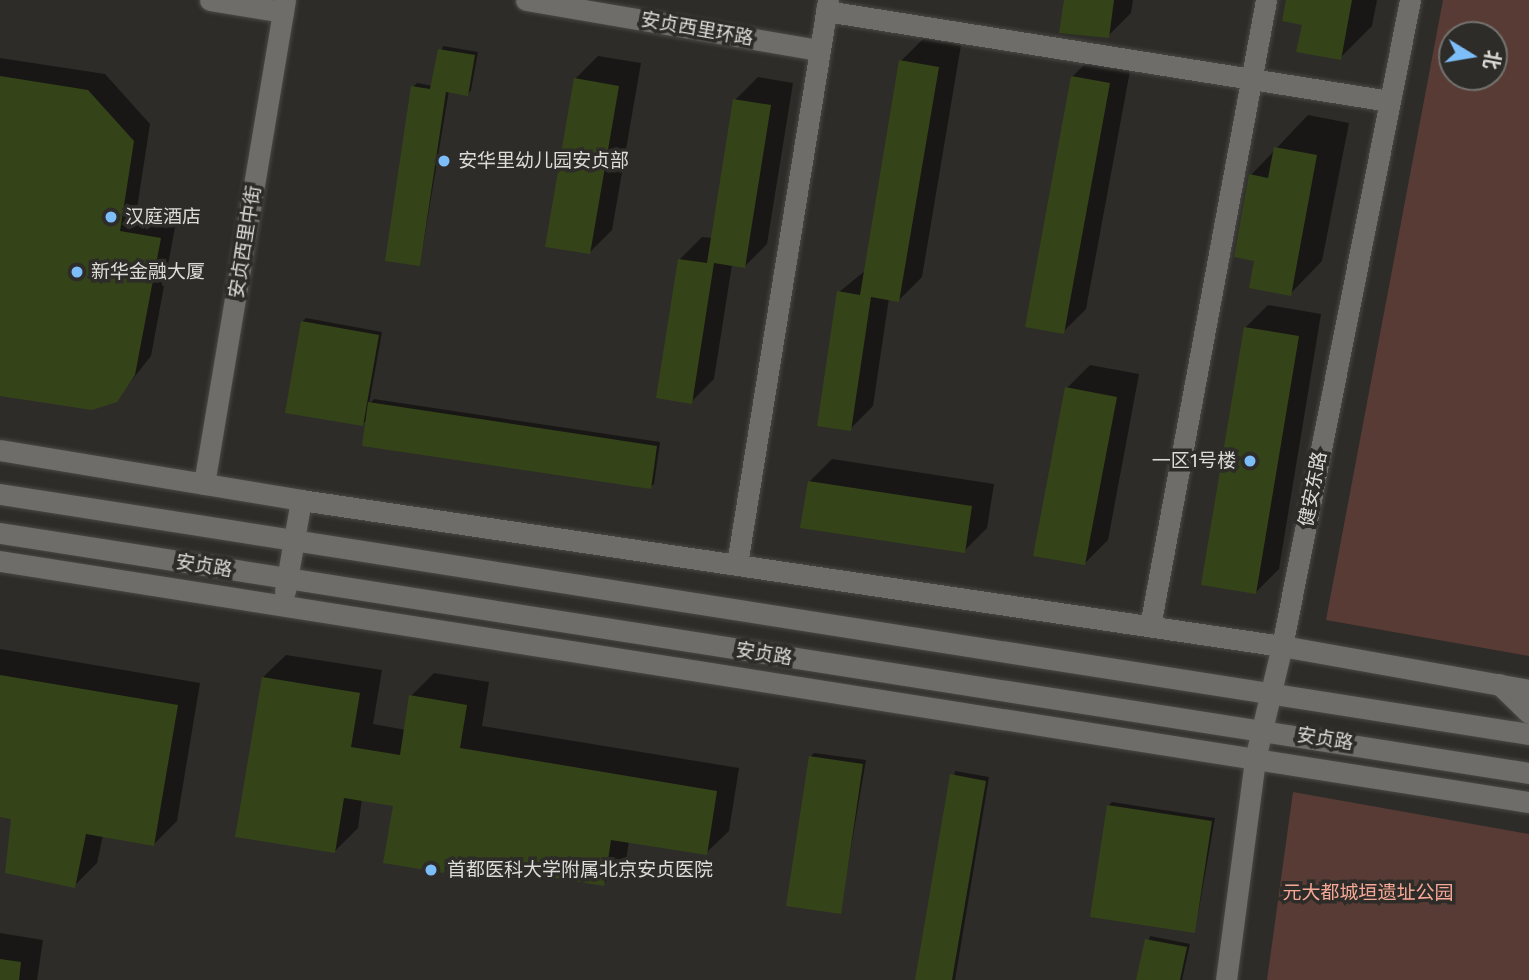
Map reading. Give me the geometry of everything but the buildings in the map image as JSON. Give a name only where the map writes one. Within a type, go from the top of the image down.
[{"type":"street","points":[[210,0],[284,6]]},
{"type":"street","name":"安贞西里环路","points":[[526,0],[820,50]]},
{"type":"street","points":[[1150,626],[1266,0]]},
{"type":"street","name":"健安东路","points":[[1226,980],[1255,759],[1282,646],[1410,0]]},
{"type":"street","name":"安贞西里中街","points":[[204,484],[284,6]]},
{"type":"street","points":[[737,564],[827,6],[1389,101]]},
{"type":"street","points":[[0,450],[301,500],[1282,646],[1529,690]]},
{"type":"street","name":"安贞路","points":[[0,494],[1529,734]]},
{"type":"street","points":[[283,605],[301,500]]},
{"type":"street","name":"安贞路","points":[[0,533],[1262,729],[1529,774]]},
{"type":"street","name":"安贞路","points":[[0,561],[1529,802]]},
{"type":"street","points":[[1499,684],[1529,713]]},
{"type":"green space","points":[[1443,0],[1529,0],[1529,656],[1326,620],[1438,26],[1438,91],[1508,91],[1508,21],[1439,21]]},
{"type":"green space","name":"元大都城垣遗址公园","points":[[1293,792],[1529,834],[1529,980],[1267,980]]},
{"type":"place","name":"安华里幼儿园安贞部","points":[[444,161]]},
{"type":"place","name":"汉庭酒店","points":[[111,217]]},
{"type":"place","name":"新华金融大厦","points":[[77,272]]},
{"type":"place","name":"一区1号楼","points":[[1250,461]]},
{"type":"place","name":"首都医科大学附属北京安贞医院","points":[[431,870]]}]
